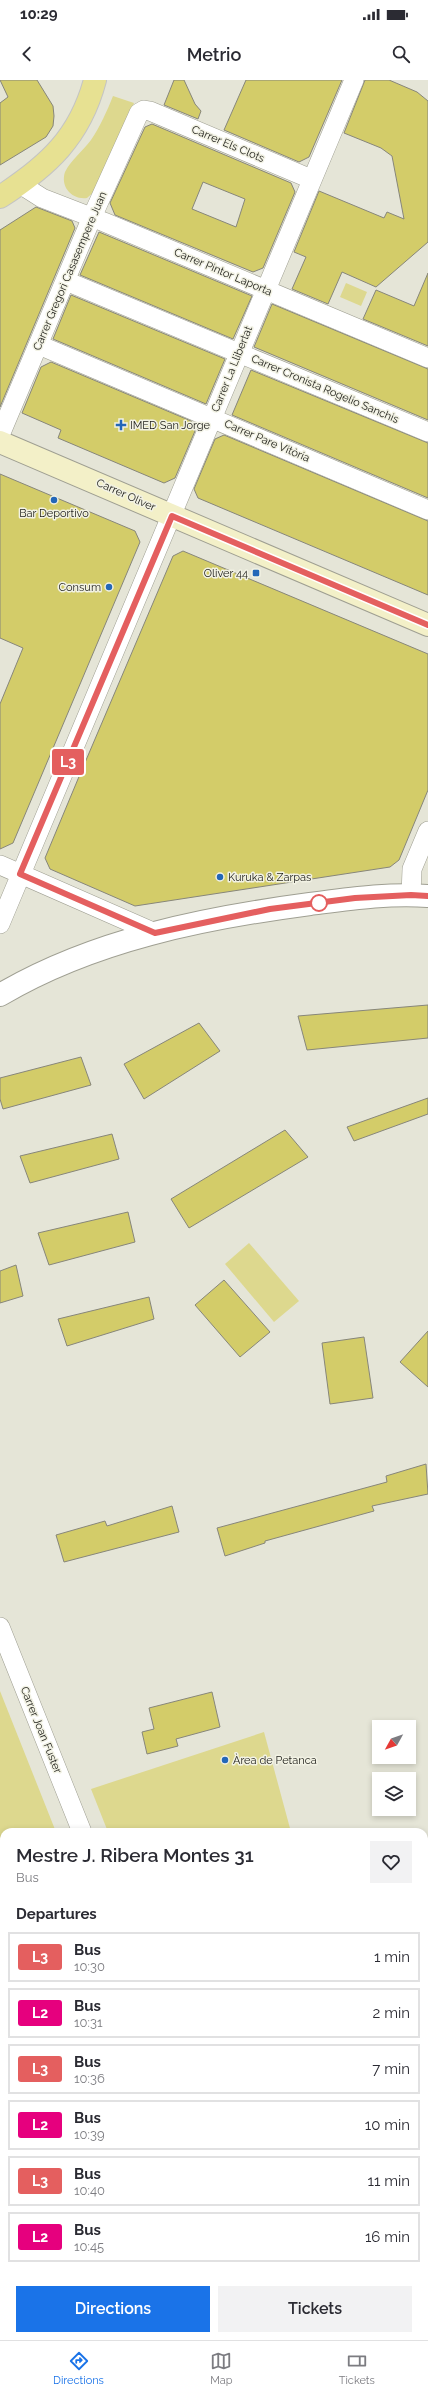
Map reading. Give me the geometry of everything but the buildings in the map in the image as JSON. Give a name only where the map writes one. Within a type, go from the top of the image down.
[{"type":"main road","points":[[0,197],[20,184],[48,162],[70,138],[85,108],[94,80]]},
{"type":"main road","name":"Carrer Oliver","points":[[0,442],[428,625]]},
{"type":"street","name":"Carrer La Llibertat","points":[[0,924],[354,80]]},
{"type":"street","name":"Carrer Els Clots","points":[[144,110],[150,111],[312,179]]},
{"type":"street","name":"Carrer Gregori Casasempere Juan","points":[[0,435],[92,217],[139,113],[144,110]]},
{"type":"street","name":"Carrer Pintor Laporta","points":[[20,184],[38,196],[92,217],[428,358]]},
{"type":"street","name":"Carrer Cronista Rogelio Sanchis","points":[[66,281],[428,432]]},
{"type":"street","name":"Carrer Pare Vitòria","points":[[39,345],[428,510]]},
{"type":"street","points":[[0,995],[61,965],[155,933],[257,911],[355,898],[420,895],[412,869],[428,831]]},
{"type":"street","points":[[0,865],[155,933]]},
{"type":"street","name":"Carrer Joan Fuster","points":[[0,1627],[80,1828]]},
{"type":"shaded area","points":[[113,96],[134,103],[96,190],[87,198],[77,197],[68,191],[64,183],[65,172],[94,135]]},
{"type":"shaded area","points":[[346,283],[367,292],[361,306],[340,297]]},
{"type":"shaded area","points":[[249,1243],[299,1301],[274,1322],[225,1264]]},
{"type":"shaded area","points":[[0,1691],[54,1828],[0,1828]]},
{"type":"shaded area","name":"Àrea de Petanca","points":[[264,1732],[290,1828],[106,1828],[91,1789]]},
{"type":"bus line","name":"L3","points":[[428,625],[172,516],[20,874],[155,933],[235,915],[270,909],[355,898],[411,895],[428,896]]},
{"type":"place","name":"IMED San Jorge","points":[[121,425]]},
{"type":"place","name":"Bar Deportivo","points":[[54,500]]},
{"type":"place","name":"Oliver 44","points":[[256,573]]},
{"type":"place","name":"Consum","points":[[109,587]]},
{"type":"place","name":"Kuruka & Zarpas","points":[[220,877]]},
{"type":"place","name":"Àrea de Petanca","points":[[225,1760]]}]
